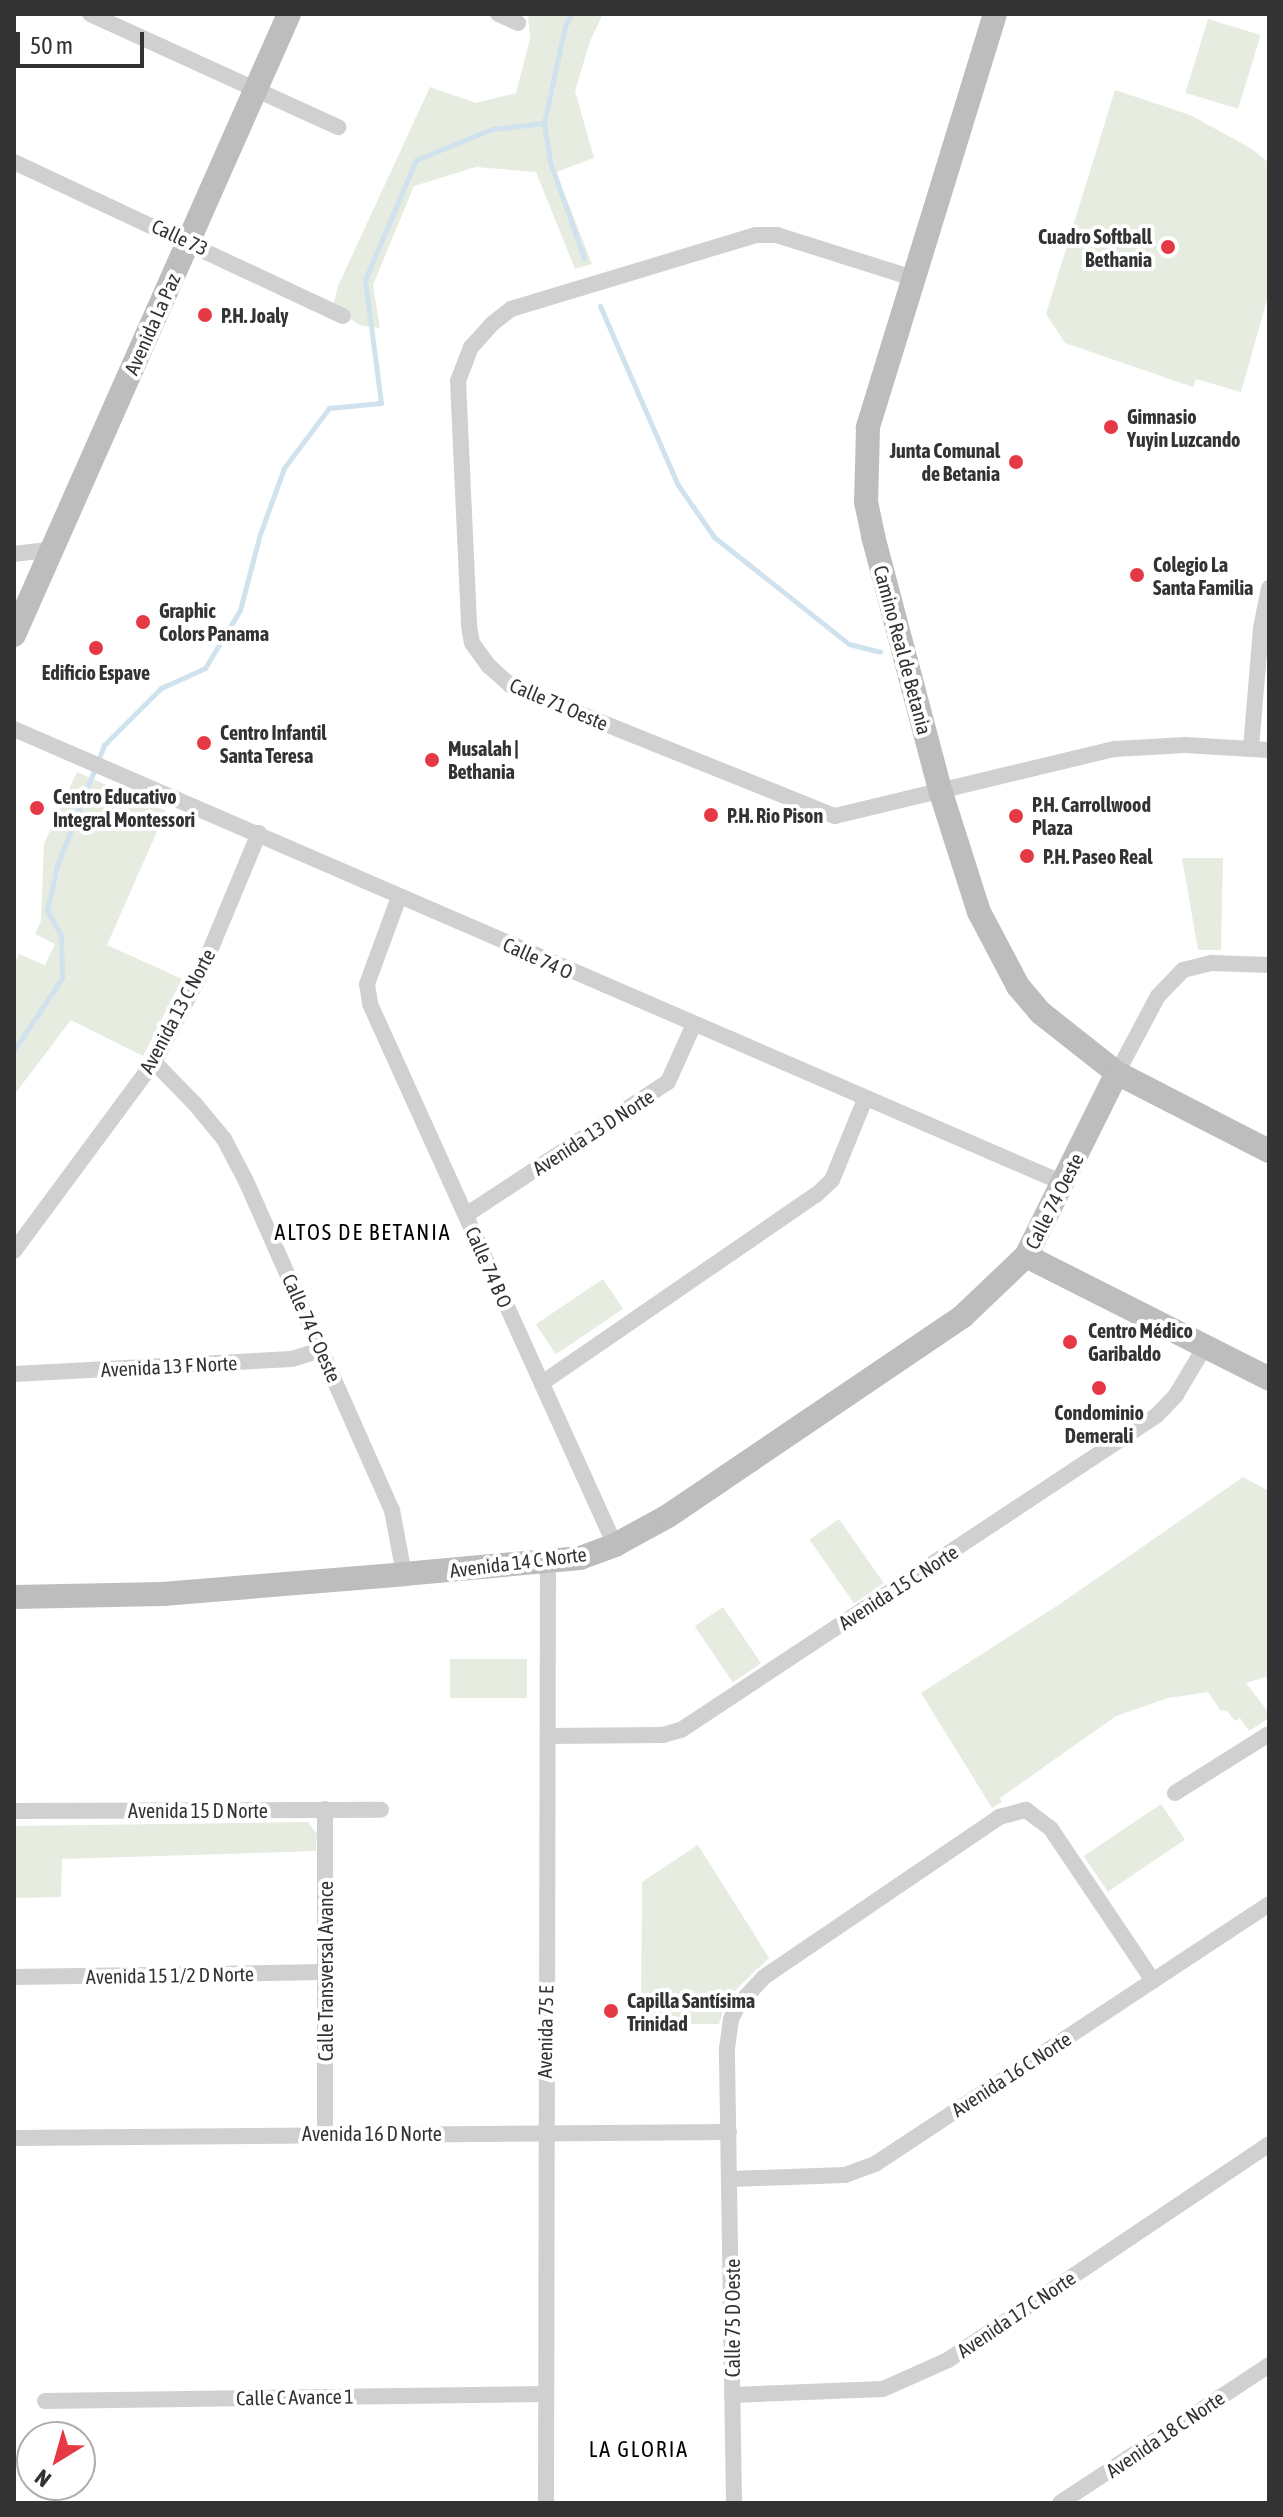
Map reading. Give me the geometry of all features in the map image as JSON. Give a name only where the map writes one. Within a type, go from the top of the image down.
[{"type":"street","points":[[90,14],[338,127]]},
{"type":"street","name":"Avenida La Paz","points":[[14,635],[289,14]]},
{"type":"street","points":[[498,14],[518,23]]},
{"type":"street","name":"Camino Real de Betania","points":[[995,14],[868,428],[866,502],[941,793],[979,912],[1018,986],[1041,1013],[1117,1073],[1269,1151]]},
{"type":"street","name":"Calle 73","points":[[14,162],[189,240],[343,316]]},
{"type":"street","name":"Calle 71 Oeste","points":[[913,278],[777,235],[756,235],[511,309],[471,347],[458,381],[469,626],[472,643],[489,666],[511,686],[835,816],[941,793],[1033,766],[1115,749],[1185,745],[1269,750]]},
{"type":"street","points":[[14,554],[52,549]]},
{"type":"street","points":[[1251,748],[1261,628],[1269,588]]},
{"type":"street","name":"Calle 74 O","points":[[14,729],[259,833],[693,1026],[1063,1183]]},
{"type":"street","name":"Avenida 13 C Norte","points":[[14,1251],[154,1062],[199,977],[259,833]]},
{"type":"street","name":"Calle 74 B O","points":[[399,897],[367,984],[370,1004],[615,1545]]},
{"type":"street","points":[[1117,1073],[1158,996],[1183,970],[1212,963],[1269,965]]},
{"type":"street","name":"Avenida 13 D Norte","points":[[466,1215],[668,1082],[693,1026]]},
{"type":"street","name":"Calle 74 C Oeste","points":[[154,1062],[224,1139],[392,1510],[404,1574]]},
{"type":"street","name":"Calle 74 Oeste","points":[[1117,1073],[1026,1256],[1269,1379]]},
{"type":"street","points":[[542,1383],[816,1195],[832,1180],[865,1099]]},
{"type":"street","name":"Avenida 14 C Norte","points":[[14,1597],[163,1594],[580,1558],[615,1545],[668,1516],[925,1343],[963,1316],[1026,1256]]},
{"type":"street","name":"Avenida 15 C Norte","points":[[548,1736],[663,1735],[681,1730],[1156,1416],[1176,1395],[1204,1348]]},
{"type":"street","name":"Avenida 13 F Norte","points":[[14,1374],[292,1359],[322,1350]]},
{"type":"street","name":"Avenida 75 E","points":[[546,2503],[544,2132],[548,1561]]},
{"type":"street","points":[[1175,1793],[1267,1735],[1269,1738]]},
{"type":"street","name":"Calle Transversal Avance","points":[[325,1809],[325,2133]]},
{"type":"street","name":"Avenida 15 D Norte","points":[[14,1811],[381,1810]]},
{"type":"street","name":"Calle 75 D Oeste","points":[[734,2503],[728,2032],[738,2005],[750,1991],[790,1959],[999,1817],[1026,1810],[1051,1829],[1153,1981]]},
{"type":"street","name":"Avenida 16 C Norte","points":[[731,2179],[845,2175],[875,2164],[1269,1904]]},
{"type":"street","name":"Avenida 15 1/2 D Norte","points":[[14,1977],[326,1972]]},
{"type":"street","name":"Avenida 16 D Norte","points":[[14,2138],[729,2132]]},
{"type":"street","name":"Avenida 17 C Norte","points":[[732,2395],[883,2389],[948,2360],[1269,2144]]},
{"type":"street","name":"Avenida 18 C Norte","points":[[1060,2503],[1269,2365]]},
{"type":"street","name":"Calle C Avance 1","points":[[45,2401],[546,2394]]},
{"type":"shaded area","points":[[528,14],[603,14],[590,41],[575,91],[594,158],[556,172],[592,264],[575,269],[536,172],[476,167],[414,186],[373,285],[380,328],[359,325],[333,306],[338,286],[430,87],[476,103],[516,93],[530,39]]},
{"type":"shaded area","points":[[1208,19],[1261,35],[1238,109],[1185,93]]},
{"type":"shaded area","name":"Cuadro Softball Bethania","points":[[1115,90],[1190,115],[1252,149],[1269,163],[1269,293],[1241,392],[1196,379],[1193,387],[1065,343],[1046,314]]},
{"type":"shaded area","points":[[77,772],[166,811],[107,945],[182,979],[143,1056],[71,1020],[14,1095],[14,965],[19,954],[45,965],[55,944],[35,934],[41,921],[44,844]]},
{"type":"shaded area","points":[[1182,858],[1223,858],[1221,950],[1198,950]]},
{"type":"shaded area","points":[[603,1279],[623,1309],[556,1354],[536,1324]]},
{"type":"shaded area","points":[[1243,1477],[1269,1491],[1269,1676],[1246,1683],[1269,1713],[1269,1718],[1249,1731],[1240,1718],[1235,1721],[1227,1711],[1220,1710],[1208,1692],[1168,1698],[1116,1716],[1000,1798],[1002,1802],[992,1808],[921,1693],[1060,1604]]},
{"type":"shaded area","points":[[839,1519],[884,1583],[854,1604],[810,1540]]},
{"type":"shaded area","points":[[723,1607],[761,1663],[733,1682],[695,1626]]},
{"type":"shaded area","points":[[450,1659],[527,1659],[527,1698],[450,1698]]},
{"type":"shaded area","points":[[1161,1804],[1185,1840],[1108,1892],[1084,1856]]},
{"type":"shaded area","points":[[308,1822],[317,1834],[316,1851],[62,1859],[61,1897],[14,1898],[14,1826]]},
{"type":"shaded area","points":[[698,1845],[769,1958],[727,1998],[719,2024],[641,2024],[642,1882]]},
{"type":"waterway","points":[[14,1050],[62,978],[61,935],[47,911],[57,866],[104,745],[161,688],[205,668],[240,610],[260,534],[284,468],[329,408],[381,403],[365,280],[416,160],[492,129],[544,123],[565,26],[571,14]]},
{"type":"waterway","points":[[544,123],[550,162],[584,258]]},
{"type":"waterway","points":[[600,306],[678,485],[714,537],[849,644],[880,652]]},
{"type":"place","name":"Cuadro Softball Bethania","points":[[1168,247]]},
{"type":"place","name":"P.H. Joaly","points":[[205,315]]},
{"type":"place","name":"Gimnasio Yuyin Luzcando","points":[[1111,427]]},
{"type":"place","name":"Junta Comunal de Betania","points":[[1016,462]]},
{"type":"place","name":"Colegio La Santa Familia","points":[[1137,575]]},
{"type":"place","name":"Graphic Colors Panama","points":[[143,622]]},
{"type":"place","name":"Edificio Espave","points":[[96,648]]},
{"type":"place","name":"Centro Infantil Santa Teresa","points":[[204,743]]},
{"type":"place","name":"Musalah | Bethania","points":[[432,760]]},
{"type":"place","name":"Centro Educativo Integral Montessori","points":[[37,808]]},
{"type":"place","name":"P.H. Rio Pison","points":[[711,815]]},
{"type":"place","name":"P.H. Carrollwood Plaza","points":[[1016,816]]},
{"type":"place","name":"P.H. Paseo Real","points":[[1027,856]]},
{"type":"place","name":"Centro Médico Garibaldo","points":[[1070,1342]]},
{"type":"place","name":"Condominio Demerali","points":[[1099,1388]]},
{"type":"place","name":"Capilla Santísima Trinidad","points":[[611,2011]]},
{"type":"district","name":"ALTOS DE BETANIA","points":[[363,1233]]},
{"type":"district","name":"LA GLORIA","points":[[639,2450]]}]
